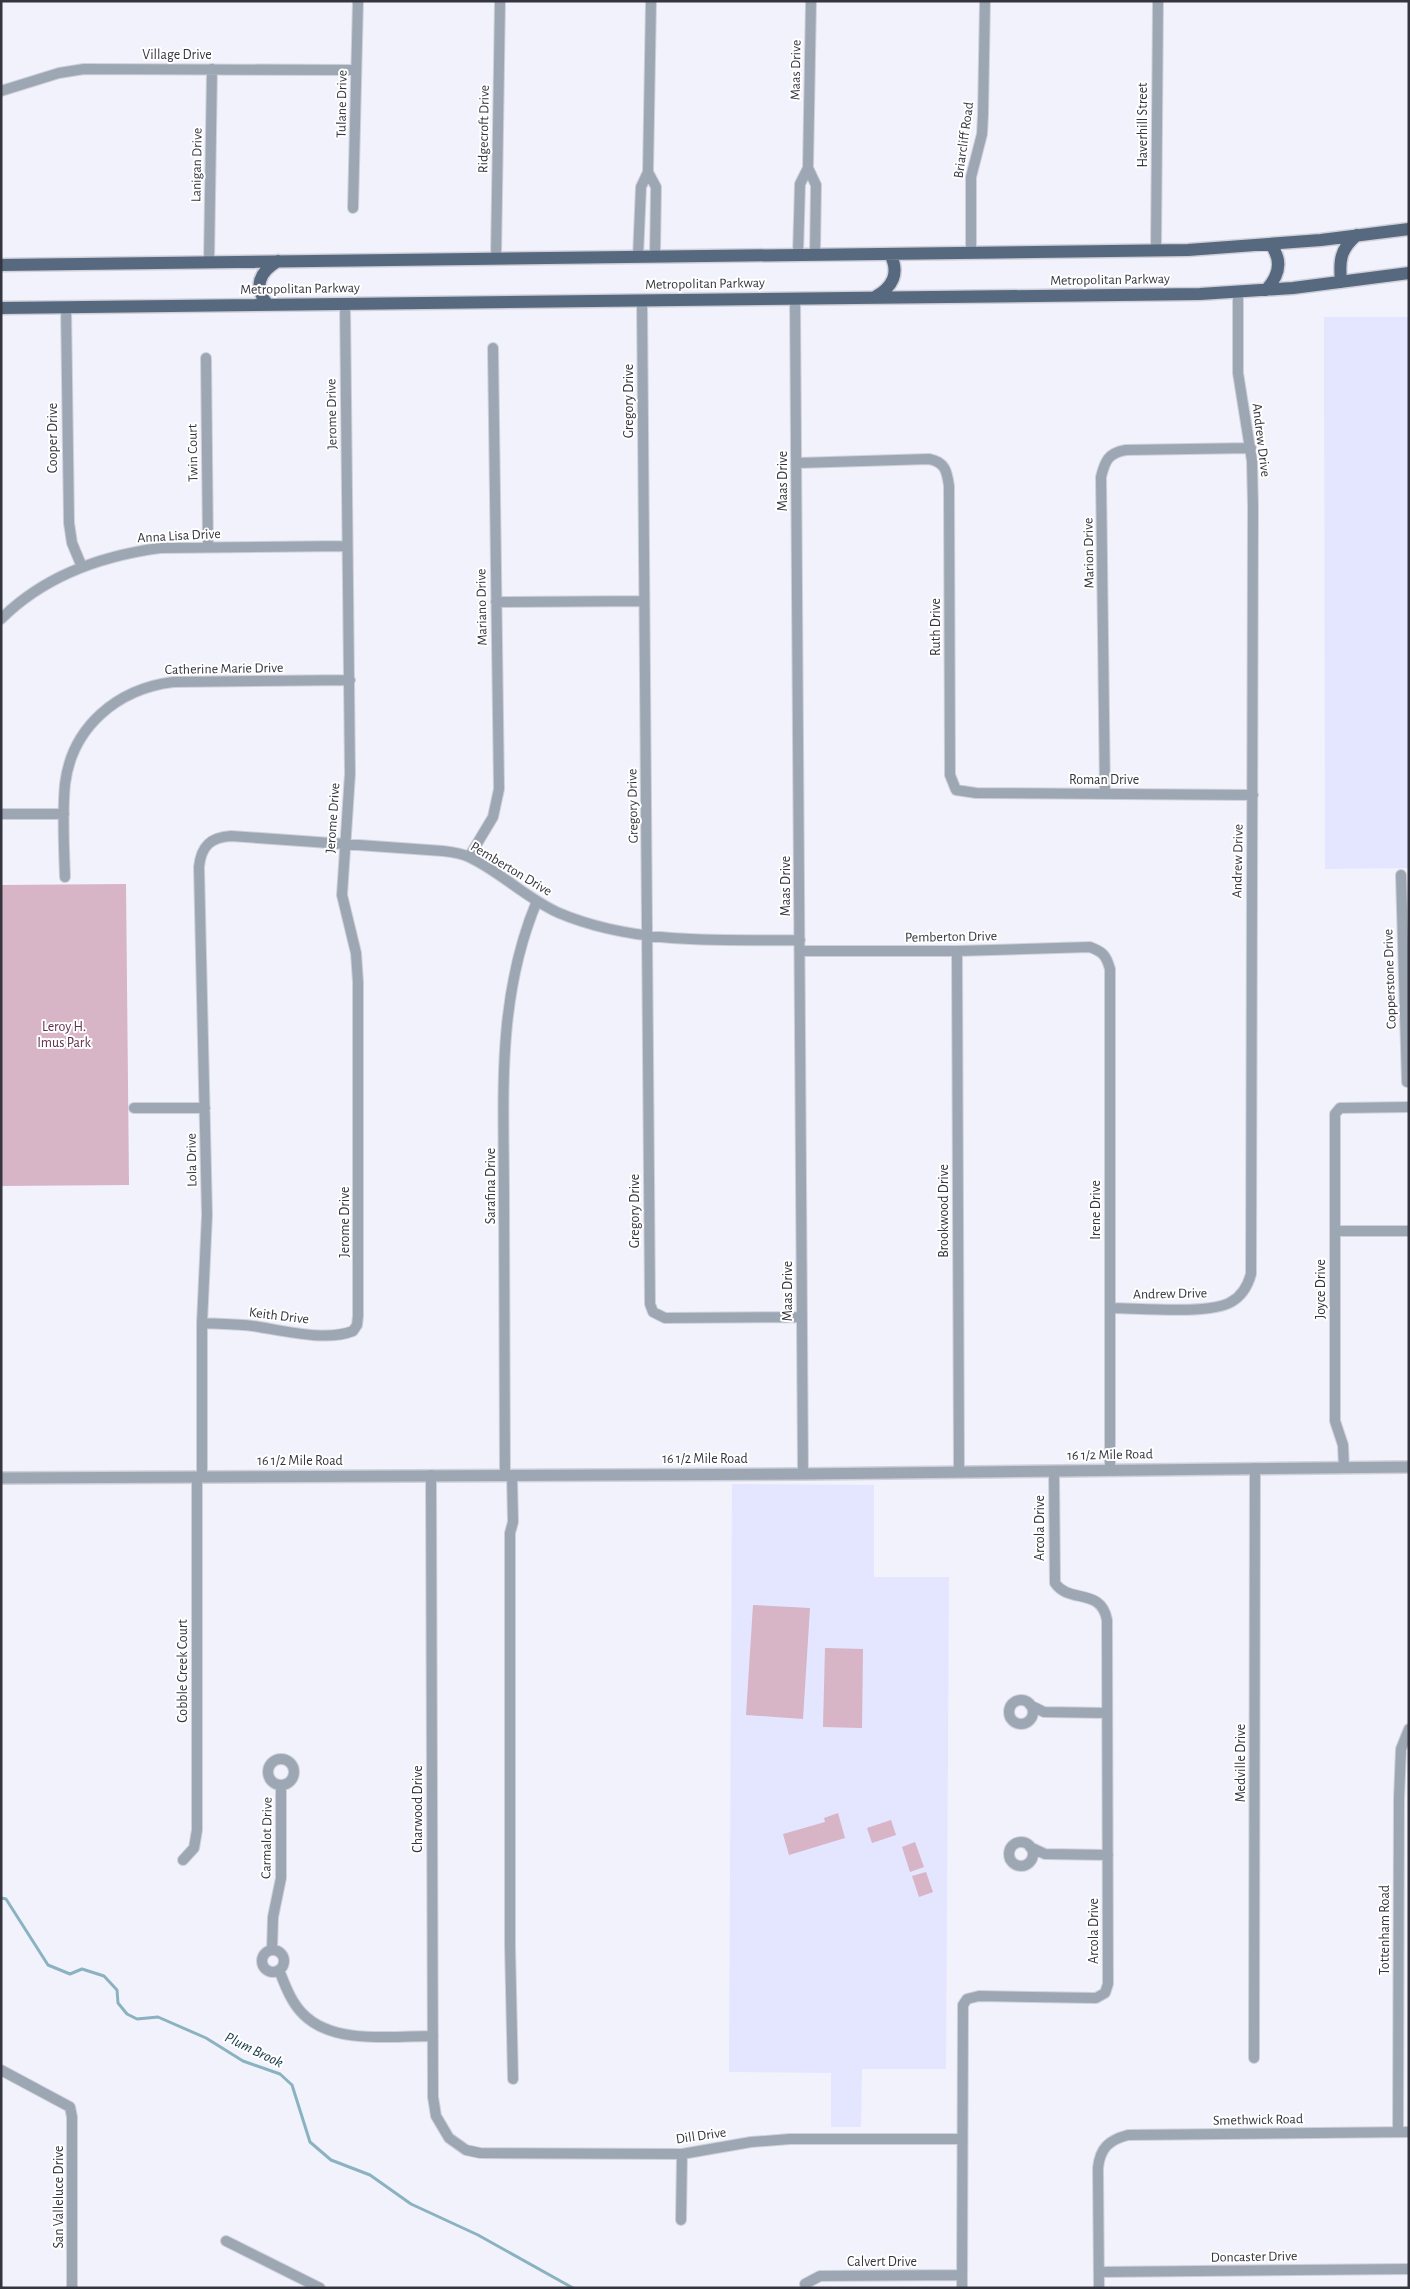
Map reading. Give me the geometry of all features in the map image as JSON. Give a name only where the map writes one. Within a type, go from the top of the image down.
[{"type":"main road","name":"Metropolitan Parkway","points":[[1,264],[1156,250],[1271,245],[1409,229]]},
{"type":"main road","points":[[1341,282],[1340,256],[1348,242],[1357,236]]},
{"type":"main road","points":[[1266,290],[1274,281],[1279,266],[1276,253],[1271,245]]},
{"type":"main road","points":[[876,297],[889,288],[894,278],[895,266],[890,254]]},
{"type":"main road","points":[[268,305],[260,292],[259,281],[265,271],[278,261]]},
{"type":"main road","name":"Metropolitan Parkway","points":[[1,308],[1238,293],[1409,273]]},
{"type":"street","name":"Tulane Drive","points":[[353,208],[358,1]]},
{"type":"street","name":"Ridgecroft Drive","points":[[496,258],[500,1]]},
{"type":"street","points":[[638,256],[640,187],[648,172],[651,1]]},
{"type":"street","name":"Maas Drive","points":[[798,254],[800,184],[808,168],[811,1]]},
{"type":"street","name":"Briarcliff Road","points":[[971,253],[971,177],[982,134],[984,115],[985,1]]},
{"type":"street","name":"Haverhill Street","points":[[1156,250],[1158,1]]},
{"type":"street","name":"Lanigan Drive","points":[[209,262],[212,69]]},
{"type":"street","name":"Village Drive","points":[[1,91],[72,70],[356,70]]},
{"type":"street","name":"Maas Drive","points":[[808,168],[816,185],[815,254]]},
{"type":"street","points":[[648,172],[656,187],[655,256]]},
{"type":"street","name":"Andrew Drive","points":[[1110,1308],[1218,1307],[1232,1302],[1240,1294],[1249,1280],[1252,1260],[1250,959],[1253,795],[1254,507],[1251,448],[1239,384],[1238,293]]},
{"type":"street","name":"Maas Drive","points":[[795,298],[803,1474]]},
{"type":"street","name":"Gregory Drive","points":[[642,300],[649,1296],[653,1312],[666,1318],[802,1317]]},
{"type":"street","name":"Jerome Drive","points":[[344,304],[350,774],[342,895],[356,952],[358,982],[358,1316],[353,1330]]},
{"type":"street","name":"Cooper Drive","points":[[66,307],[69,523],[72,543],[82,567]]},
{"type":"street","name":"Mariano Drive","points":[[469,857],[493,817],[499,790],[493,348]]},
{"type":"street","name":"Twin Court","points":[[206,358],[208,547]]},
{"type":"street","name":"Marion Drive","points":[[1105,794],[1102,477],[1104,464],[1112,454],[1126,450],[1251,448]]},
{"type":"street","name":"Ruth Drive","points":[[797,463],[929,459],[943,464],[946,470],[949,486],[950,775],[956,790]]},
{"type":"street","name":"Anna Lisa Drive","points":[[1,619],[40,588],[82,567],[113,556],[144,550],[208,547],[347,546]]},
{"type":"street","points":[[496,602],[644,602]]},
{"type":"street","name":"Catherine Marie Drive","points":[[65,877],[64,814],[68,770],[78,743],[100,714],[114,702],[144,688],[173,682],[350,680]]},
{"type":"street","name":"Roman Drive","points":[[956,790],[976,794],[1253,795]]},
{"type":"street","points":[[1,814],[64,814]]},
{"type":"street","name":"Pemberton Drive","points":[[207,844],[222,837],[231,836],[443,850],[469,857],[558,913],[583,922],[647,935],[800,946],[957,951],[1090,948],[1102,952]]},
{"type":"street","name":"Lola Drive","points":[[200,1477],[202,1323],[207,1215],[199,866],[202,853],[207,844]]},
{"type":"street","name":"Copperstone Drive","points":[[1401,875],[1406,984],[1406,1082]]},
{"type":"street","name":"Sarafina Drive","points":[[513,2079],[510,1936],[509,1475],[504,1044],[511,983],[516,959],[524,932],[537,901]]},
{"type":"street","name":"Brookwood Drive","points":[[957,951],[959,1472]]},
{"type":"street","name":"Irene Drive","points":[[1102,952],[1107,958],[1110,968],[1110,1470]]},
{"type":"street","name":"Joyce Drive","points":[[1344,1468],[1343,1445],[1335,1420],[1335,1114],[1337,1110],[1344,1108],[1409,1107]]},
{"type":"street","points":[[134,1108],[205,1108]]},
{"type":"street","points":[[1335,1231],[1409,1231]]},
{"type":"street","name":"Keith Drive","points":[[202,1323],[252,1326],[296,1334],[338,1334],[353,1330]]},
{"type":"street","name":"16 1/2 Mile Road","points":[[1,1478],[803,1474],[1409,1467]]},
{"type":"street","name":"Medville Drive","points":[[1254,2058],[1255,1468]]},
{"type":"street","name":"Arcola Drive","points":[[962,2288],[962,2009],[965,2002],[979,1996],[1096,1998],[1105,1994],[1107,1989],[1108,1635],[1105,1611],[1093,1599],[1064,1592],[1055,1583],[1054,1471]]},
{"type":"street","name":"Charwood Drive","points":[[431,1476],[434,2107],[440,2126],[449,2138]]},
{"type":"street","name":"Cobble Creek Court","points":[[183,1860],[194,1848],[197,1830],[200,1477]]},
{"type":"street","points":[[1044,1712],[1024,1724],[1017,1723],[1009,1714],[1010,1707],[1016,1701],[1024,1701],[1044,1712],[1107,1713]]},
{"type":"street","points":[[1030,1705],[1033,1712],[1031,1719]]},
{"type":"street","name":"Tottenham Road","points":[[1398,2132],[1399,1798],[1401,1749],[1409,1729]]},
{"type":"street","name":"Carmalot Drive","points":[[272,1950],[272,1917],[281,1878],[281,1785]]},
{"type":"street","points":[[1045,1854],[1024,1866],[1017,1865],[1011,1860],[1009,1853],[1012,1846],[1020,1843],[1045,1854],[1108,1855]]},
{"type":"street","points":[[1030,1847],[1033,1854],[1030,1862]]},
{"type":"street","points":[[272,1950],[279,1951],[284,1957],[284,1964],[279,1970],[272,1972],[263,1966],[263,1955],[272,1950]]},
{"type":"street","points":[[279,1970],[289,1993],[303,2014],[316,2025],[332,2032],[354,2036],[433,2036]]},
{"type":"street","name":"San Valleluce Drive","points":[[1,2070],[70,2107],[72,2117],[72,2288]]},
{"type":"street","name":"Smethwick Road","points":[[1099,2272],[1098,2168],[1100,2154],[1110,2142],[1119,2137],[1135,2135],[1409,2132]]},
{"type":"street","name":"Dill Drive","points":[[449,2138],[466,2150],[480,2153],[682,2154],[750,2142],[790,2139],[961,2139]]},
{"type":"street","points":[[681,2220],[682,2154]]},
{"type":"street","points":[[226,2241],[320,2288]]},
{"type":"street","name":"Doncaster Drive","points":[[1099,2272],[1409,2269]]},
{"type":"street","points":[[1099,2272],[1099,2288]]},
{"type":"street","name":"Calvert Drive","points":[[805,2284],[820,2276],[961,2275]]},
{"type":"shaded area","points":[[1324,317],[1409,317],[1409,868],[1325,869]]},
{"type":"shaded area","points":[[732,1484],[874,1485],[874,1577],[949,1577],[946,2069],[862,2069],[861,2127],[831,2127],[831,2073],[729,2072]]},
{"type":"green space","name":"Leroy H. Imus Park","points":[[126,884],[129,1185],[1,1186],[1,885]]},
{"type":"green space","points":[[753,1605],[810,1608],[803,1719],[746,1715]]},
{"type":"green space","points":[[825,1648],[863,1649],[862,1728],[823,1727]]},
{"type":"green space","points":[[838,1813],[845,1838],[789,1855],[783,1834],[825,1822],[824,1818]]},
{"type":"green space","points":[[891,1820],[896,1835],[872,1843],[867,1828]]},
{"type":"green space","points":[[915,1842],[924,1867],[910,1872],[902,1847]]},
{"type":"green space","points":[[926,1872],[933,1892],[919,1897],[912,1876]]},
{"type":"waterway","name":"Plum Brook","points":[[1,1898],[6,1899],[48,1965],[70,1974],[82,1969],[104,1976],[117,1990],[118,2003],[127,2014],[137,2019],[158,2017],[206,2038],[243,2061],[280,2074],[292,2085],[310,2142],[331,2160],[370,2175],[411,2204],[478,2235],[573,2288]]}]
